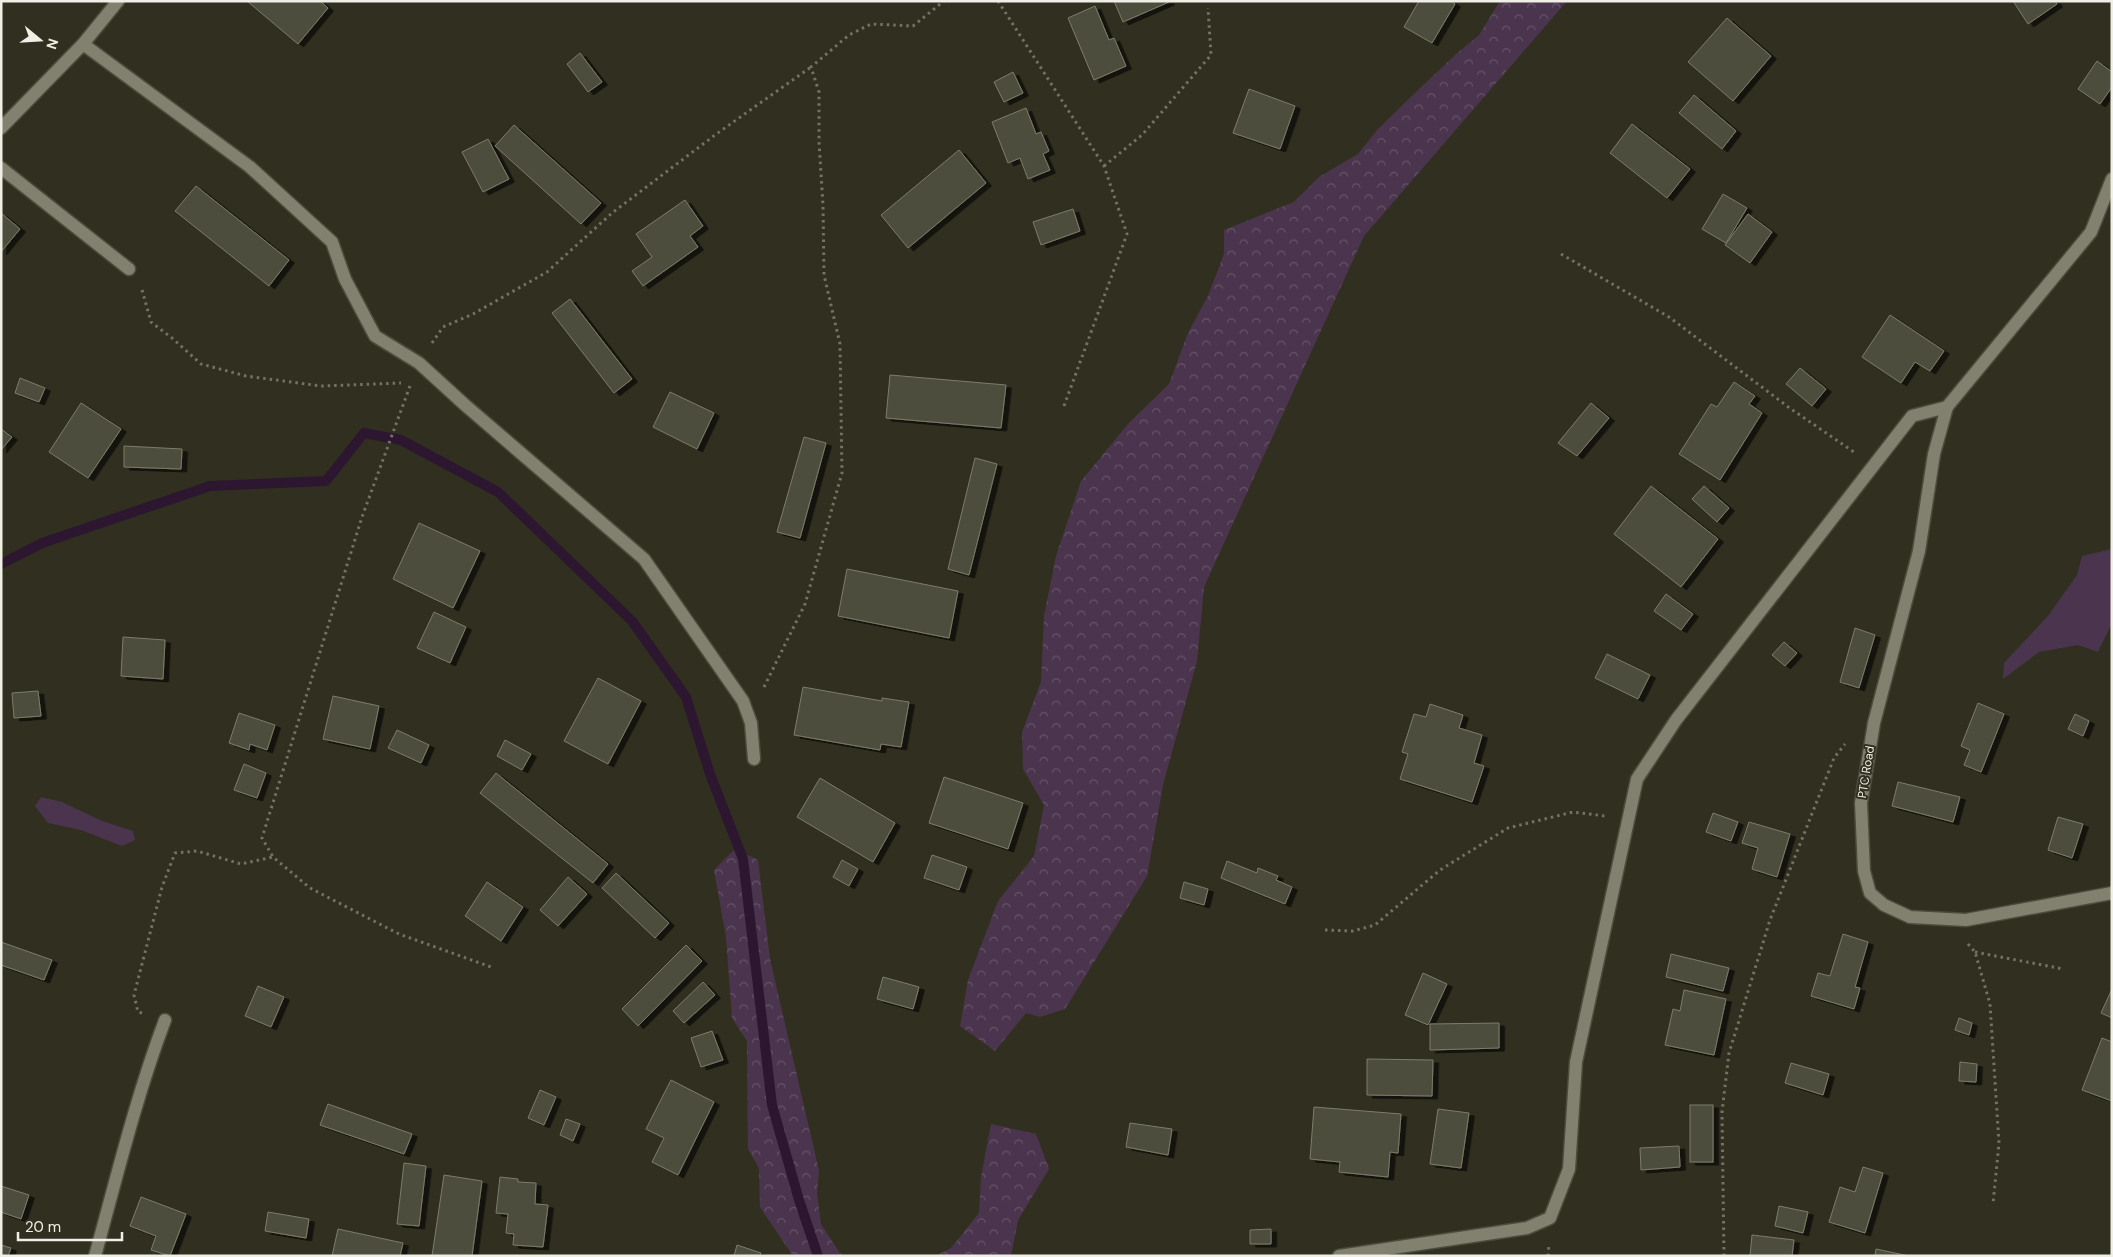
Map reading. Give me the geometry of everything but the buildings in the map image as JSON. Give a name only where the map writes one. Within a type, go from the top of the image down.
[{"type":"street","points":[[1,128],[83,44],[118,1]]},
{"type":"street","points":[[83,44],[250,167],[332,242],[344,279],[375,336],[419,363],[465,405],[644,558],[743,701],[751,724],[754,759]]},
{"type":"street","points":[[1,168],[128,269]]},
{"type":"street","points":[[1339,1256],[1527,1228],[1550,1218],[1569,1169],[1576,1062],[1637,779],[1676,720],[1912,416],[1947,407],[2091,232],[2112,179]]},
{"type":"street","name":"PTC Road","points":[[1947,407],[1934,454],[1919,551],[1874,723],[1861,803],[1864,871],[1870,893],[1884,904],[1910,917],[1966,920],[2112,893]]},
{"type":"street","points":[[95,1256],[127,1135],[146,1072],[165,1020]]},
{"type":"path","points":[[419,363],[442,327],[473,314],[547,272],[612,213],[849,35],[871,24],[913,26],[944,1]]},
{"type":"path","points":[[998,1],[1104,166],[1126,234],[1064,406]]},
{"type":"path","points":[[1104,166],[1142,135],[1211,55],[1208,8]]},
{"type":"path","points":[[743,701],[760,694],[805,604],[842,473],[840,344],[824,275],[819,92],[810,66]]},
{"type":"path","points":[[1561,254],[1669,317],[1791,409],[1873,466]]},
{"type":"path","points":[[128,269],[144,293],[152,322],[201,364],[246,376],[321,386],[412,382],[362,517],[262,838],[272,857],[310,888],[399,934],[491,967]]},
{"type":"path","points":[[1724,1256],[1722,1112],[1729,1052],[1770,920],[1834,758],[1853,731],[1874,723]]},
{"type":"path","points":[[1325,930],[1354,930],[1375,925],[1440,870],[1508,828],[1573,812],[1628,819]]},
{"type":"path","points":[[165,1020],[138,1012],[134,995],[162,887],[175,853],[197,851],[241,864],[272,857]]},
{"type":"path","points":[[1966,920],[1964,939],[1975,952],[1990,1004],[1999,1143],[1992,1204]]},
{"type":"path","points":[[1975,952],[2063,969]]},
{"type":"green space","points":[[1500,1],[1567,1],[1364,236],[1204,587],[1197,661],[1163,785],[1147,876],[1065,1009],[1040,1017],[1026,1013],[995,1051],[960,1026],[968,980],[998,901],[1034,856],[1044,805],[1023,769],[1022,732],[1041,682],[1044,616],[1056,556],[1081,481],[1129,423],[1169,384],[1188,333],[1208,296],[1224,254],[1224,230],[1294,202],[1319,177],[1358,154],[1378,129],[1455,55],[1479,35]]},
{"type":"green space","points":[[2112,549],[2112,623],[2098,652],[2078,645],[2039,652],[2003,679],[2004,663],[2048,616],[2077,575],[2082,556]]},
{"type":"green space","points":[[41,797],[62,802],[102,821],[133,831],[135,840],[122,846],[81,830],[48,823],[35,806]]},
{"type":"green space","points":[[735,849],[758,860],[770,959],[819,1171],[817,1193],[821,1224],[843,1256],[793,1256],[760,1207],[759,1168],[748,1149],[747,1041],[732,1018],[726,937],[714,870]]},
{"type":"green space","points":[[991,1124],[1036,1134],[1049,1169],[1018,1220],[1011,1256],[936,1256],[951,1248],[979,1213],[981,1177]]},
{"type":"waterway","points":[[1,564],[42,543],[210,486],[326,481],[364,433],[401,440],[498,492],[632,621],[686,697],[710,774],[743,859],[772,1105],[799,1200],[818,1256]]}]
